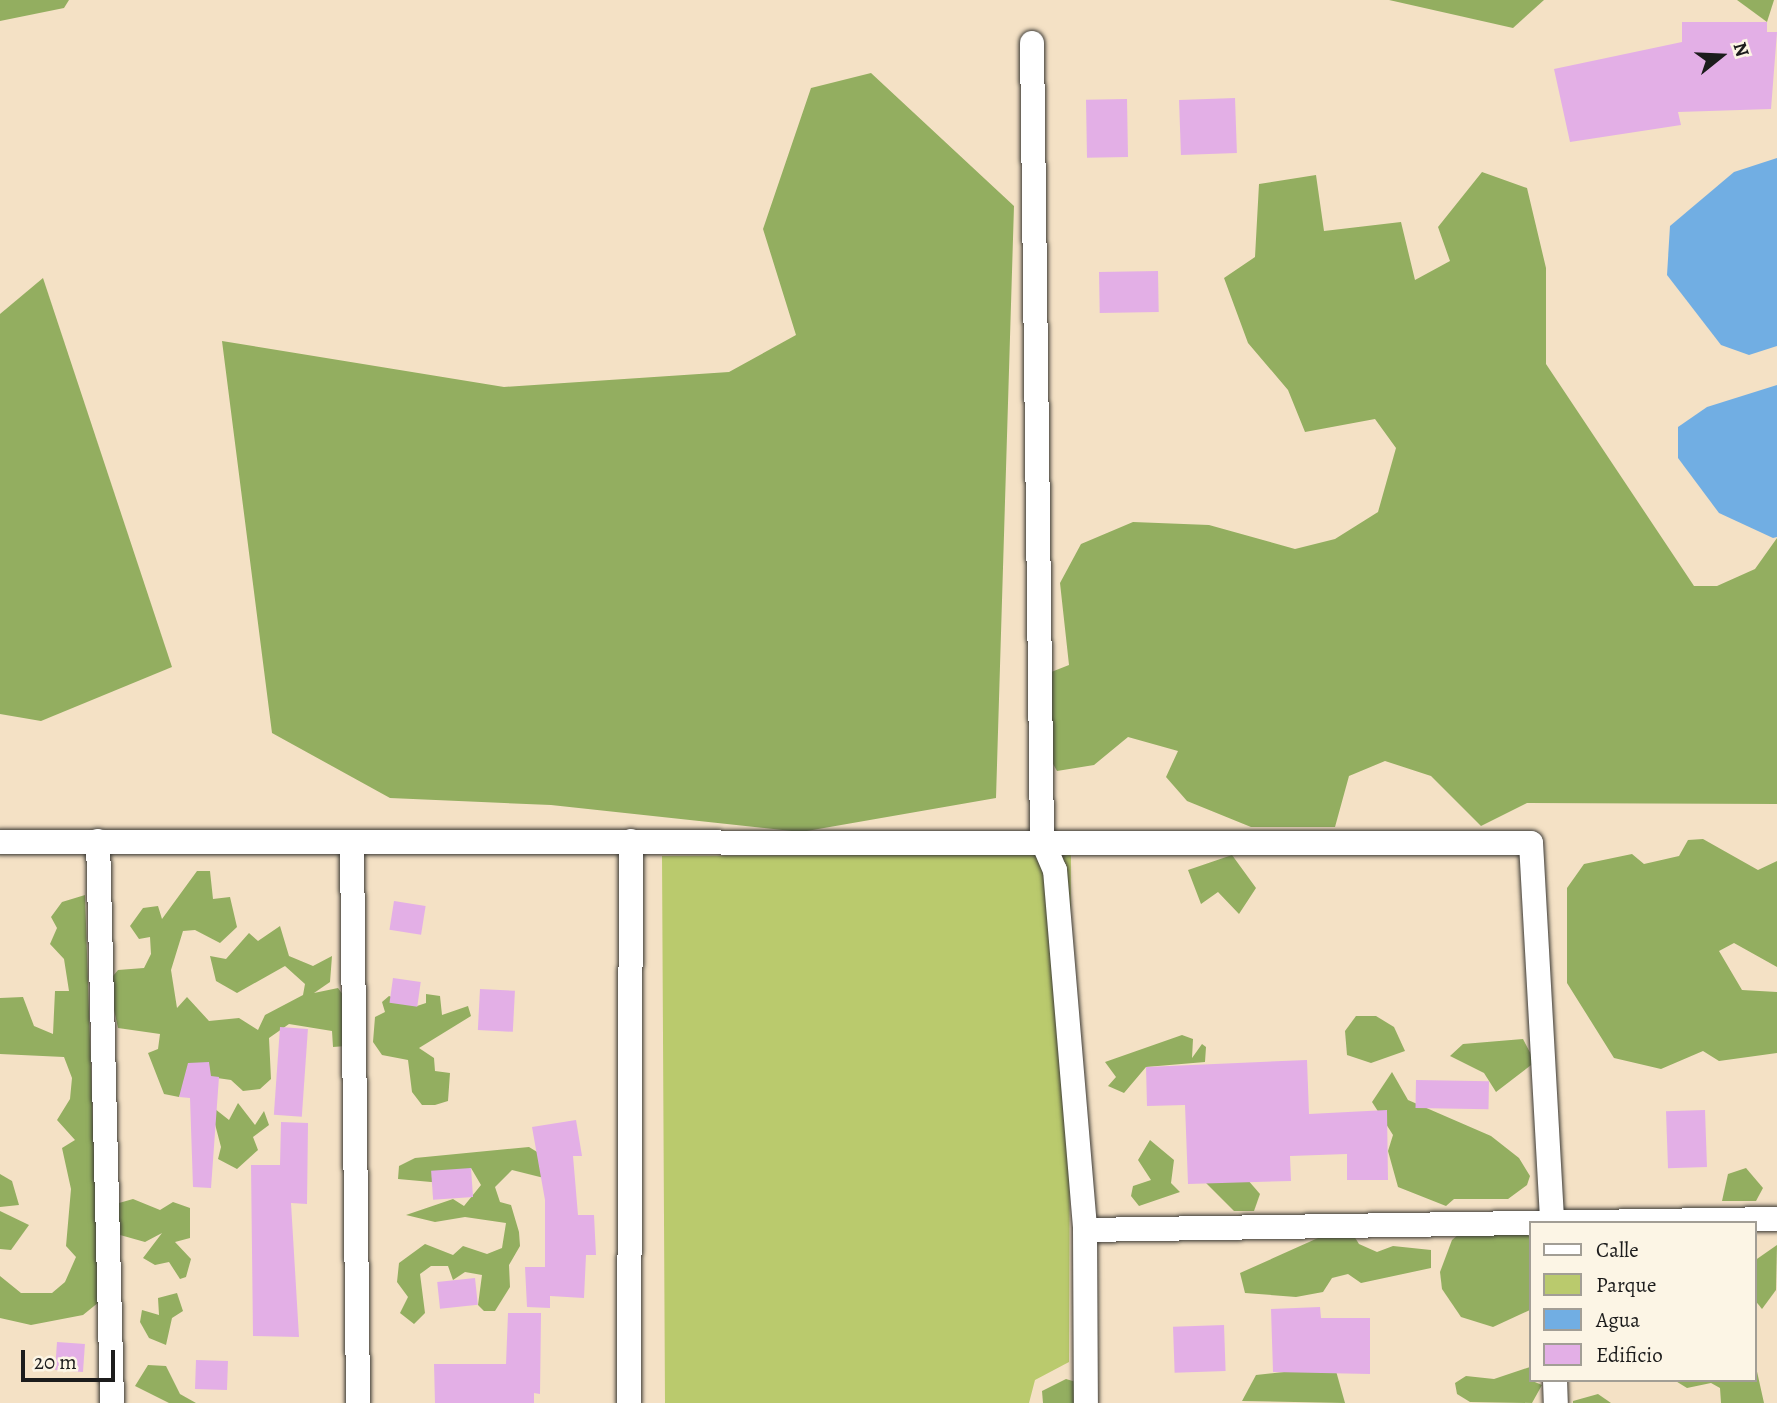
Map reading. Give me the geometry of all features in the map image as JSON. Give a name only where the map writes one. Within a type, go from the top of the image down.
[{"type":"street","points":[[1032,43],[1042,840],[1055,870],[1085,1230],[1086,1403]]},
{"type":"street","points":[[0,842],[352,845],[1042,840],[1531,843],[1552,1221]]},
{"type":"street","points":[[98,841],[112,1403]]},
{"type":"street","points":[[629,1403],[631,841]]},
{"type":"street","points":[[352,845],[358,1403]]},
{"type":"street","points":[[1627,1221],[1777,1219]]},
{"type":"street","points":[[1085,1230],[1528,1222]]},
{"type":"street","points":[[1555,1382],[1556,1403]]},
{"type":"green space","points":[[0,0],[69,0],[64,8],[0,21]]},
{"type":"green space","points":[[1389,0],[1544,0],[1513,28]]},
{"type":"green space","points":[[1737,0],[1774,0],[1767,22]]},
{"type":"green space","points":[[871,73],[1014,206],[996,798],[801,832],[551,805],[390,798],[272,733],[222,341],[504,387],[729,372],[796,335],[763,229],[811,88]]},
{"type":"green space","points":[[1482,172],[1527,188],[1546,268],[1546,364],[1694,586],[1717,586],[1755,569],[1777,538],[1777,804],[1527,803],[1481,826],[1431,776],[1385,761],[1349,776],[1335,827],[1251,827],[1187,801],[1166,777],[1178,751],[1128,737],[1094,765],[1057,771],[1038,737],[1031,680],[1069,665],[1060,583],[1081,544],[1133,522],[1209,525],[1295,549],[1335,539],[1378,512],[1396,448],[1375,419],[1305,432],[1288,390],[1248,343],[1224,278],[1255,257],[1259,184],[1316,175],[1324,231],[1401,222],[1415,280],[1450,261],[1438,227]]},
{"type":"green space","points":[[43,278],[172,667],[41,721],[0,714],[0,314]]},
{"type":"green space","points":[[1703,839],[1758,870],[1777,861],[1777,967],[1734,943],[1719,951],[1742,990],[1777,992],[1777,1053],[1719,1061],[1703,1051],[1661,1069],[1614,1058],[1567,983],[1567,888],[1584,864],[1632,854],[1644,864],[1679,856],[1688,840]]},
{"type":"green space","points":[[1071,854],[1069,1362],[1035,1380],[1029,1403],[665,1403],[662,856]]},
{"type":"green space","points":[[1232,855],[1256,888],[1239,914],[1218,892],[1201,904],[1188,870]]},
{"type":"green space","points":[[197,871],[210,871],[213,899],[230,897],[237,927],[220,943],[195,930],[183,931],[171,970],[177,1008],[187,997],[209,1021],[239,1018],[258,1030],[265,1015],[303,995],[305,984],[285,966],[237,993],[216,981],[210,956],[226,959],[249,933],[258,941],[280,926],[289,956],[313,966],[332,956],[330,982],[314,993],[338,988],[346,999],[346,1046],[333,1047],[332,1031],[289,1024],[269,1038],[271,1079],[260,1089],[243,1091],[231,1080],[190,1074],[179,1097],[164,1094],[148,1053],[158,1049],[160,1034],[118,1028],[108,982],[118,970],[144,968],[151,954],[150,937],[139,939],[130,926],[143,908],[158,906],[162,919]]},
{"type":"green space","points":[[85,895],[99,1302],[83,1315],[31,1325],[0,1318],[0,1276],[21,1293],[52,1293],[65,1282],[76,1257],[66,1246],[71,1189],[62,1148],[75,1140],[57,1120],[70,1099],[72,1078],[64,1057],[0,1054],[0,998],[23,997],[34,1026],[53,1034],[55,991],[69,991],[64,959],[50,944],[57,928],[51,917],[62,902]]},
{"type":"green space","points":[[426,994],[440,996],[442,1015],[468,1006],[471,1016],[419,1048],[434,1058],[435,1071],[450,1073],[448,1101],[435,1105],[422,1105],[412,1092],[408,1060],[382,1055],[373,1042],[375,1017],[385,1012],[382,1002],[389,996],[417,1006],[426,1003]]},
{"type":"green space","points":[[1356,1016],[1376,1016],[1394,1027],[1405,1051],[1371,1063],[1347,1055],[1345,1031]]},
{"type":"green space","points":[[1182,1035],[1193,1039],[1192,1058],[1202,1044],[1206,1047],[1205,1062],[1146,1067],[1124,1093],[1108,1086],[1116,1077],[1105,1062]]},
{"type":"green space","points":[[1523,1039],[1535,1062],[1496,1092],[1484,1073],[1450,1056],[1463,1044]]},
{"type":"green space","points":[[1392,1072],[1408,1100],[1491,1136],[1519,1158],[1530,1176],[1527,1185],[1508,1199],[1454,1199],[1446,1206],[1398,1187],[1388,1151],[1393,1135],[1372,1102]]},
{"type":"green space","points":[[238,1103],[255,1125],[264,1111],[269,1125],[253,1137],[258,1150],[237,1169],[218,1159],[221,1147],[210,1105],[229,1120]]},
{"type":"green space","points":[[1150,1140],[1174,1160],[1171,1183],[1180,1192],[1139,1206],[1131,1196],[1133,1186],[1151,1180],[1138,1160]]},
{"type":"green space","points":[[529,1147],[547,1158],[544,1178],[512,1170],[495,1187],[500,1202],[511,1205],[520,1246],[509,1265],[510,1287],[495,1311],[484,1311],[478,1305],[482,1275],[465,1272],[453,1280],[448,1266],[431,1266],[420,1274],[425,1313],[414,1324],[400,1313],[408,1297],[397,1282],[399,1263],[425,1244],[453,1255],[463,1246],[487,1254],[502,1248],[506,1223],[465,1217],[435,1222],[406,1215],[453,1199],[464,1206],[481,1185],[471,1168],[442,1183],[398,1179],[399,1166],[415,1158]]},
{"type":"green space","points":[[1746,1168],[1763,1188],[1756,1201],[1722,1201],[1728,1174]]},
{"type":"green space","points":[[0,1174],[12,1181],[19,1205],[0,1207]]},
{"type":"green space","points":[[1247,1179],[1260,1194],[1254,1211],[1234,1211],[1206,1183]]},
{"type":"green space","points":[[133,1199],[160,1210],[173,1202],[190,1208],[190,1238],[175,1242],[191,1259],[186,1277],[180,1279],[169,1262],[155,1265],[143,1258],[162,1233],[145,1242],[113,1233],[119,1203]]},
{"type":"green space","points":[[0,1211],[29,1225],[11,1250],[0,1249]]},
{"type":"green space","points":[[1347,1225],[1359,1244],[1377,1252],[1393,1246],[1431,1250],[1431,1268],[1361,1283],[1348,1274],[1332,1278],[1323,1292],[1296,1297],[1245,1293],[1240,1273]]},
{"type":"green space","points":[[1517,1227],[1528,1235],[1528,1311],[1493,1327],[1461,1317],[1442,1289],[1440,1272],[1452,1240],[1466,1228]]},
{"type":"green space","points":[[1777,1245],[1776,1290],[1762,1309],[1756,1302],[1756,1260]]},
{"type":"green space","points":[[177,1293],[183,1311],[172,1318],[166,1345],[149,1338],[140,1322],[142,1310],[159,1315],[158,1298]]},
{"type":"green space","points":[[148,1365],[166,1366],[180,1394],[196,1403],[169,1403],[135,1386]]},
{"type":"green space","points":[[1756,1367],[1764,1403],[1721,1403],[1720,1388],[1711,1383],[1687,1388],[1677,1382],[1756,1382]]},
{"type":"green space","points":[[1322,1368],[1336,1371],[1345,1403],[1242,1401],[1256,1375]]},
{"type":"green space","points":[[1528,1368],[1528,1382],[1542,1385],[1532,1403],[1470,1402],[1457,1394],[1455,1383],[1466,1376],[1494,1379]]},
{"type":"green space","points":[[1066,1379],[1086,1385],[1080,1403],[1043,1403],[1042,1391]]},
{"type":"green space","points":[[1598,1394],[1611,1403],[1573,1403],[1573,1401]]},
{"type":"water","points":[[1777,158],[1777,346],[1749,355],[1721,345],[1667,275],[1670,226],[1734,172]]},
{"type":"water","points":[[1777,385],[1777,537],[1773,538],[1719,513],[1678,458],[1678,427],[1707,407]]},
{"type":"building","points":[[1682,22],[1767,22],[1767,32],[1777,32],[1771,109],[1678,112],[1681,125],[1570,142],[1554,69],[1682,42]]},
{"type":"building","points":[[1235,98],[1237,153],[1181,155],[1179,100]]},
{"type":"building","points":[[1127,99],[1128,157],[1087,158],[1086,100]]},
{"type":"building","points":[[1158,271],[1159,312],[1100,313],[1099,272]]},
{"type":"building","points":[[394,901],[426,906],[421,935],[389,930]]},
{"type":"building","points":[[393,978],[421,982],[417,1007],[390,1003]]},
{"type":"building","points":[[480,989],[515,991],[513,1032],[478,1030]]},
{"type":"building","points":[[280,1027],[308,1029],[302,1117],[274,1115]]},
{"type":"building","points":[[1307,1060],[1309,1114],[1387,1110],[1388,1180],[1347,1180],[1347,1154],[1290,1156],[1291,1181],[1188,1184],[1185,1105],[1147,1106],[1146,1067]]},
{"type":"building","points":[[209,1062],[211,1076],[219,1077],[211,1188],[193,1187],[190,1098],[179,1097],[188,1063]]},
{"type":"building","points":[[1416,1080],[1489,1081],[1489,1109],[1416,1108]]},
{"type":"building","points":[[1705,1110],[1707,1167],[1668,1168],[1666,1111]]},
{"type":"building","points":[[576,1120],[582,1156],[573,1156],[578,1215],[594,1215],[596,1255],[586,1255],[584,1298],[550,1296],[550,1308],[527,1307],[525,1267],[545,1267],[545,1200],[532,1127]]},
{"type":"building","points":[[281,1122],[308,1123],[307,1204],[291,1203],[299,1337],[253,1336],[251,1165],[280,1165]]},
{"type":"building","points":[[471,1168],[473,1197],[433,1200],[431,1171]]},
{"type":"building","points":[[475,1278],[478,1305],[440,1309],[437,1282]]},
{"type":"building","points":[[1320,1307],[1321,1318],[1370,1318],[1370,1374],[1273,1372],[1271,1309]]},
{"type":"building","points":[[508,1313],[541,1313],[540,1394],[534,1393],[534,1403],[435,1403],[434,1364],[506,1364]]},
{"type":"building","points":[[1224,1325],[1226,1371],[1175,1373],[1173,1327]]},
{"type":"building","points":[[57,1342],[85,1344],[83,1372],[55,1370]]},
{"type":"building","points":[[196,1360],[228,1361],[227,1390],[195,1389]]}]
